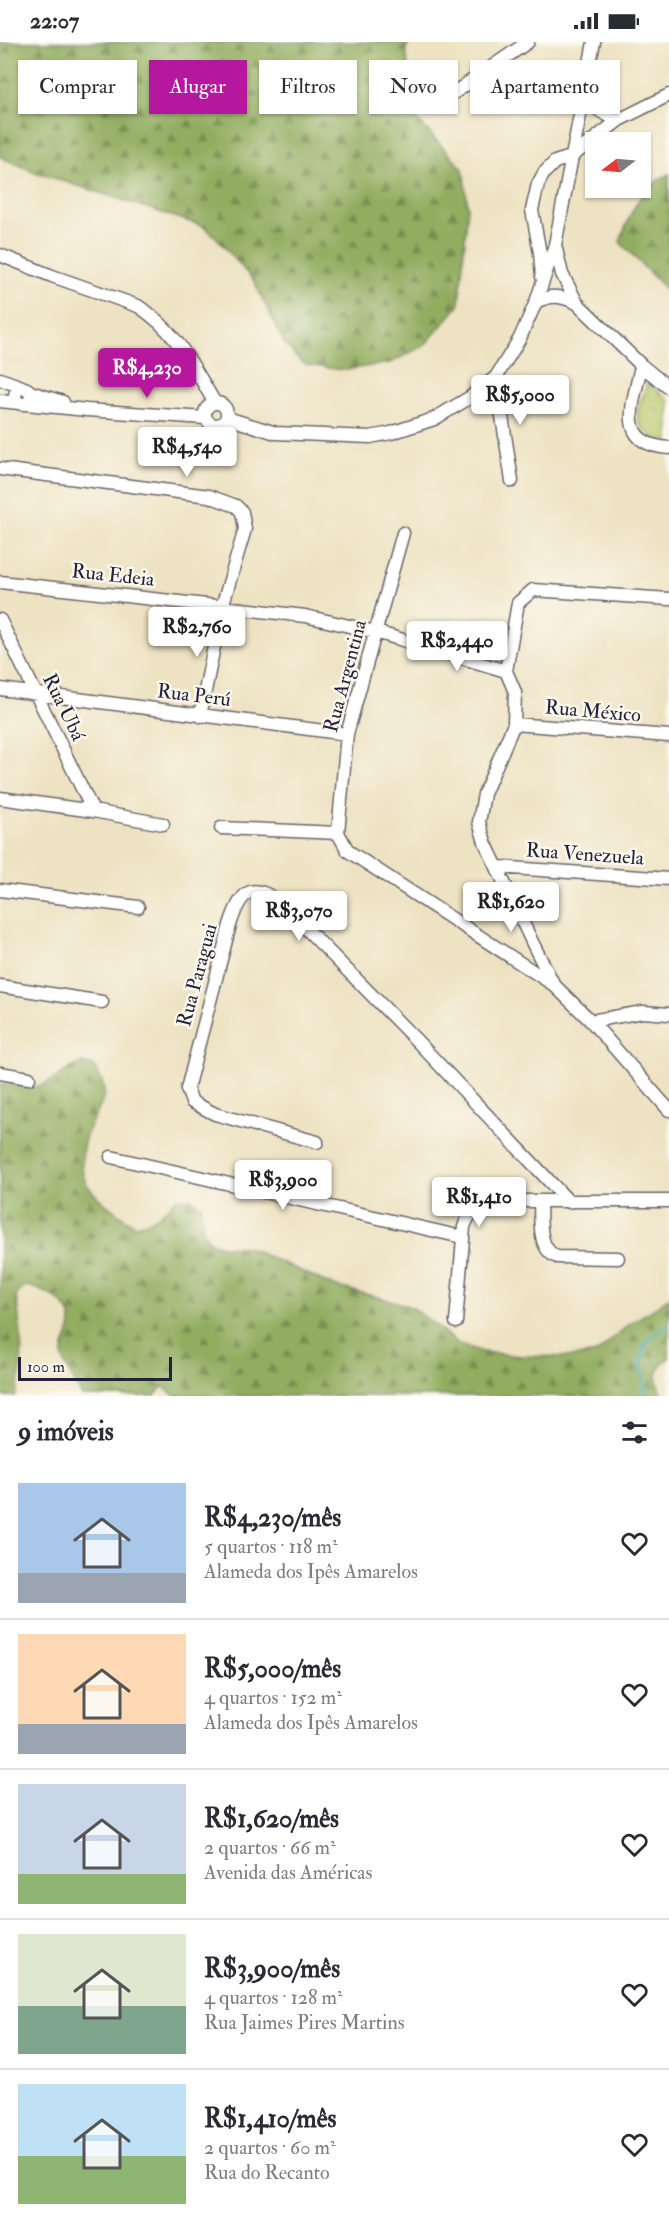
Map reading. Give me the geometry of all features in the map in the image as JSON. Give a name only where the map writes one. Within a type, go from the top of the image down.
[{"type":"street","points":[[458,90],[528,42]]},
{"type":"street","points":[[590,60],[594,42]]},
{"type":"street","points":[[543,282],[532,210],[538,184],[555,162],[572,157],[619,120],[669,95]]},
{"type":"street","points":[[227,418],[276,434],[370,437],[391,433],[434,419],[469,398],[496,377],[520,338],[536,302],[555,245],[579,114]]},
{"type":"street","points":[[606,114],[619,120]]},
{"type":"street","points":[[555,245],[562,274],[577,303],[641,365],[669,388]]},
{"type":"street","points":[[0,255],[138,306],[150,314],[162,323],[177,341],[214,403]]},
{"type":"street","points":[[536,302],[553,295],[577,303]]},
{"type":"street","points":[[641,365],[632,406],[632,425],[639,439],[654,446],[669,448]]},
{"type":"street","points":[[496,377],[513,481]]},
{"type":"street","points":[[0,380],[24,396],[87,410],[205,417]]},
{"type":"street","points":[[0,401],[24,396]]},
{"type":"street","points":[[214,403],[224,405],[227,409],[227,418],[221,425],[216,426],[208,422],[205,417],[207,408],[214,403]]},
{"type":"street","points":[[1,473],[209,496],[236,506],[242,512],[245,529],[222,607],[200,716]]},
{"type":"street","name":"Rua Argentina","points":[[338,833],[347,734],[403,533]]},
{"type":"street","name":"Rua Edeia","points":[[0,582],[305,616],[376,632],[506,671]]},
{"type":"street","points":[[554,984],[485,842],[479,822],[484,794],[514,724],[515,692],[506,671],[518,603],[533,590],[669,599]]},
{"type":"street","name":"Rua Ubá","points":[[0,620],[93,811]]},
{"type":"street","name":"Rua Perú","points":[[0,689],[347,734]]},
{"type":"street","name":"Rua México","points":[[514,724],[669,736]]},
{"type":"street","points":[[0,798],[93,811],[163,824]]},
{"type":"street","points":[[221,828],[338,833],[348,851],[359,859],[554,984],[591,1021],[669,1110]]},
{"type":"street","name":"Rua Venezuela","points":[[498,867],[669,879]]},
{"type":"street","points":[[0,890],[138,907]]},
{"type":"street","name":"Rua Paraguai","points":[[317,1142],[215,1114],[192,1102],[187,1089],[230,925],[239,901],[250,892],[260,891],[270,895],[285,908],[417,1041],[569,1202]]},
{"type":"street","points":[[0,986],[102,1002]]},
{"type":"street","points":[[591,1021],[643,1012],[669,1014]]},
{"type":"street","points":[[0,1073],[29,1078]]},
{"type":"street","points":[[111,1157],[462,1237]]},
{"type":"street","points":[[540,1200],[542,1236],[551,1254],[557,1257],[618,1258]]},
{"type":"street","points":[[456,1322],[462,1237],[467,1218],[473,1210],[496,1201],[669,1201]]},
{"type":"green space","points":[[0,42],[410,42],[406,48],[407,60],[369,60],[369,114],[413,114],[463,169],[468,207],[459,305],[425,345],[390,363],[344,370],[306,365],[284,343],[254,281],[216,237],[203,226],[35,172],[0,157]]},
{"type":"green space","points":[[669,174],[669,293],[620,242],[637,202],[640,198],[651,198],[651,186]]},
{"type":"green space","points":[[647,382],[669,401],[669,441],[651,436],[639,423],[638,410]]},
{"type":"green space","points":[[83,1063],[95,1067],[104,1089],[101,1105],[84,1143],[82,1168],[84,1176],[96,1195],[135,1225],[154,1219],[178,1198],[190,1199],[201,1206],[203,1231],[210,1242],[222,1246],[247,1247],[334,1286],[413,1308],[459,1344],[483,1352],[521,1356],[571,1357],[597,1353],[627,1326],[669,1298],[669,1358],[661,1366],[657,1376],[658,1386],[664,1396],[175,1396],[162,1386],[155,1396],[82,1396],[63,1358],[71,1326],[66,1308],[54,1297],[25,1286],[16,1296],[22,1346],[18,1384],[15,1396],[0,1396],[0,1085],[39,1086]]},
{"type":"waterway","points":[[647,1396],[642,1367],[645,1345],[656,1333],[669,1325]]}]
